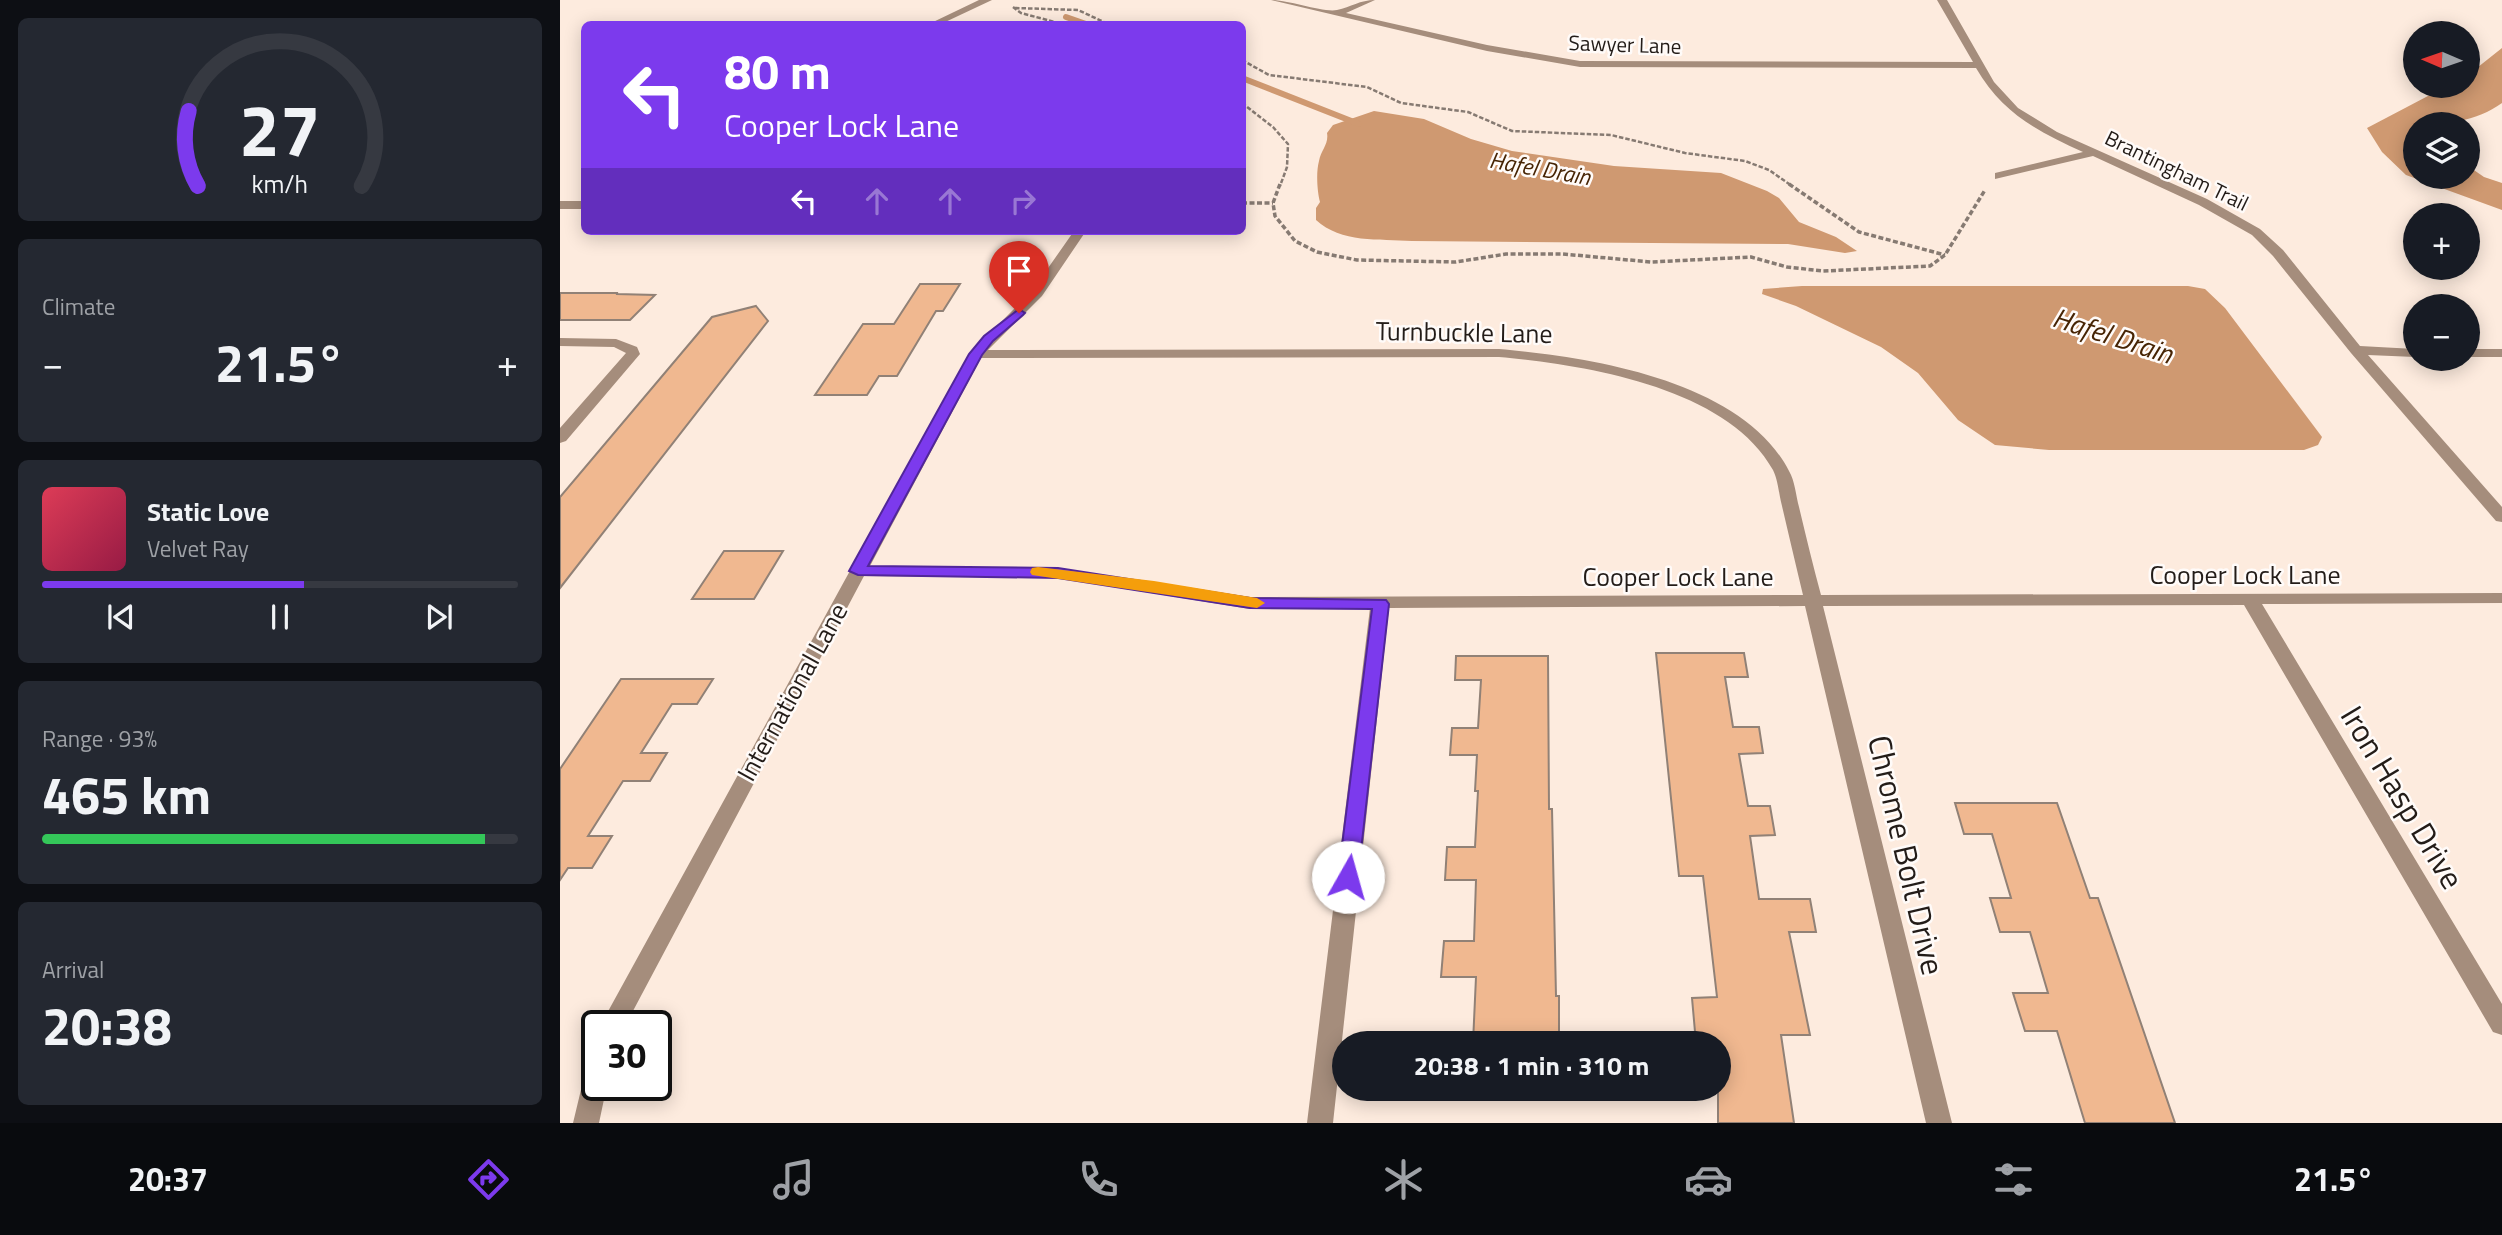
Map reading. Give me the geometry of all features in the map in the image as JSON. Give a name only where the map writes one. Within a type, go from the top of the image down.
[{"type":"street","name":"Sawyer Lane","points":[[1276,0],[1524,56],[1580,64],[1980,65]]},
{"type":"street","points":[[1336,13],[1370,0]]},
{"type":"street","name":"Brantingham Trail","points":[[1942,0],[1990,83],[2014,110],[2053,134],[2211,206],[2256,232],[2278,253],[2356,350],[2502,517]]},
{"type":"street","points":[[941,21],[986,1]]},
{"type":"street","points":[[1999,176],[2092,153]]},
{"type":"street","points":[[560,205],[581,205]]},
{"type":"street","name":"International Lane","points":[[621,1010],[976,354],[988,338],[1019,313],[1045,285],[1077,235]]},
{"type":"street","points":[[560,342],[604,342],[627,347],[633,354],[560,438]]},
{"type":"street","points":[[2356,350],[2403,352]]},
{"type":"street","name":"Turnbuckle Lane","points":[[976,354],[1499,353],[1547,356],[1595,364],[1694,398],[1733,420],[1757,440],[1782,472],[1814,601]]},
{"type":"street","points":[[2480,353],[2502,353]]},
{"type":"street","name":"Cooper Lock Lane","points":[[858,571],[1058,573],[1250,603],[2502,598]]},
{"type":"street","name":"Iron Hasp Drive","points":[[2250,600],[2502,1025]]},
{"type":"street","name":"Chrome Bolt Drive","points":[[1814,601],[1939,1123]]},
{"type":"street","points":[[1320,1123],[1380,604]]},
{"type":"street","points":[[586,1123],[591,1101]]},
{"type":"path","points":[[986,1],[1015,8],[1078,10],[1102,21]]},
{"type":"path","points":[[1015,8],[1021,13],[1051,21]]},
{"type":"path","points":[[1246,62],[1269,75],[1367,87],[1401,103],[1455,109],[1512,131],[1611,135],[1685,153],[1745,160],[1769,170],[1860,232],[1945,255]]},
{"type":"path","points":[[1246,106],[1273,127],[1287,144],[1287,167],[1273,203],[1275,216],[1282,228],[1295,241],[1317,252],[1357,260],[1456,262],[1527,253],[1651,262],[1751,257],[1787,267],[1824,271],[1914,268],[1930,265],[1945,255],[1979,196],[1999,176]]},
{"type":"path","points":[[1246,203],[1273,203]]},
{"type":"water","points":[[2502,48],[2502,103],[2480,115],[2480,112],[2403,112],[2403,172],[2382,152],[2367,128],[2424,98],[2480,98],[2480,65]]},
{"type":"water","points":[[1374,111],[1424,119],[1471,139],[1512,151],[1614,166],[1721,173],[1767,191],[1779,198],[1799,222],[1836,237],[1857,251],[1845,253],[1788,244],[1374,240],[1337,233],[1316,220],[1316,208],[1320,202],[1318,165],[1327,133],[1333,125]]},
{"type":"water","points":[[2480,174],[2502,183],[2502,210],[2444,189],[2480,189]]},
{"type":"water","points":[[1802,286],[2188,286],[2205,289],[2225,308],[2322,437],[2318,445],[2304,450],[2049,450],[1995,445],[1958,420],[1918,373],[1881,347],[1796,306],[1762,294],[1763,289]]},
{"type":"building","points":[[920,284],[960,284],[943,311],[936,311],[897,376],[879,376],[867,395],[815,395],[863,324],[894,324]]},
{"type":"building","points":[[560,293],[655,295],[630,320],[560,320]]},
{"type":"building","points":[[756,306],[768,321],[560,588],[560,497],[712,317]]},
{"type":"building","points":[[724,551],[783,551],[754,599],[692,599]]},
{"type":"building","points":[[1656,653],[1744,653],[1748,677],[1725,677],[1733,727],[1759,727],[1763,753],[1739,754],[1748,806],[1770,806],[1775,835],[1750,836],[1759,899],[1810,899],[1816,932],[1789,932],[1810,1035],[1781,1035],[1794,1123],[1718,1123],[1718,1101],[1731,1101],[1731,1031],[1695,1031],[1692,998],[1717,997],[1703,876],[1679,876]]},
{"type":"building","points":[[1456,656],[1548,656],[1549,809],[1552,809],[1559,1031],[1474,1031],[1476,977],[1441,977],[1444,941],[1474,941],[1476,880],[1445,880],[1447,847],[1475,847],[1477,755],[1450,755],[1452,728],[1478,728],[1481,680],[1455,680]]},
{"type":"building","points":[[621,679],[713,679],[697,704],[672,704],[641,753],[667,753],[650,781],[623,781],[588,836],[612,836],[592,868],[568,868],[560,880],[560,769]]},
{"type":"building","points":[[1955,803],[2057,803],[2090,898],[2098,898],[2175,1123],[2085,1123],[2057,1031],[2025,1031],[2013,993],[2048,993],[2030,932],[2000,932],[1990,898],[2011,898],[1992,834],[1964,834]]},
{"type":"waterway","name":"Hafel Drain","points":[[1066,17],[1077,21]]},
{"type":"waterway","name":"Hafel Drain","points":[[1246,80],[1359,124]]},
{"type":"slow traffic","points":[[1038,572],[1154,586],[1257,603]]},
{"type":"route","points":[[1019,313],[988,338],[976,354],[858,571],[1012,570],[1058,573],[1154,586],[1250,603],[1380,604],[1348,877]]}]
